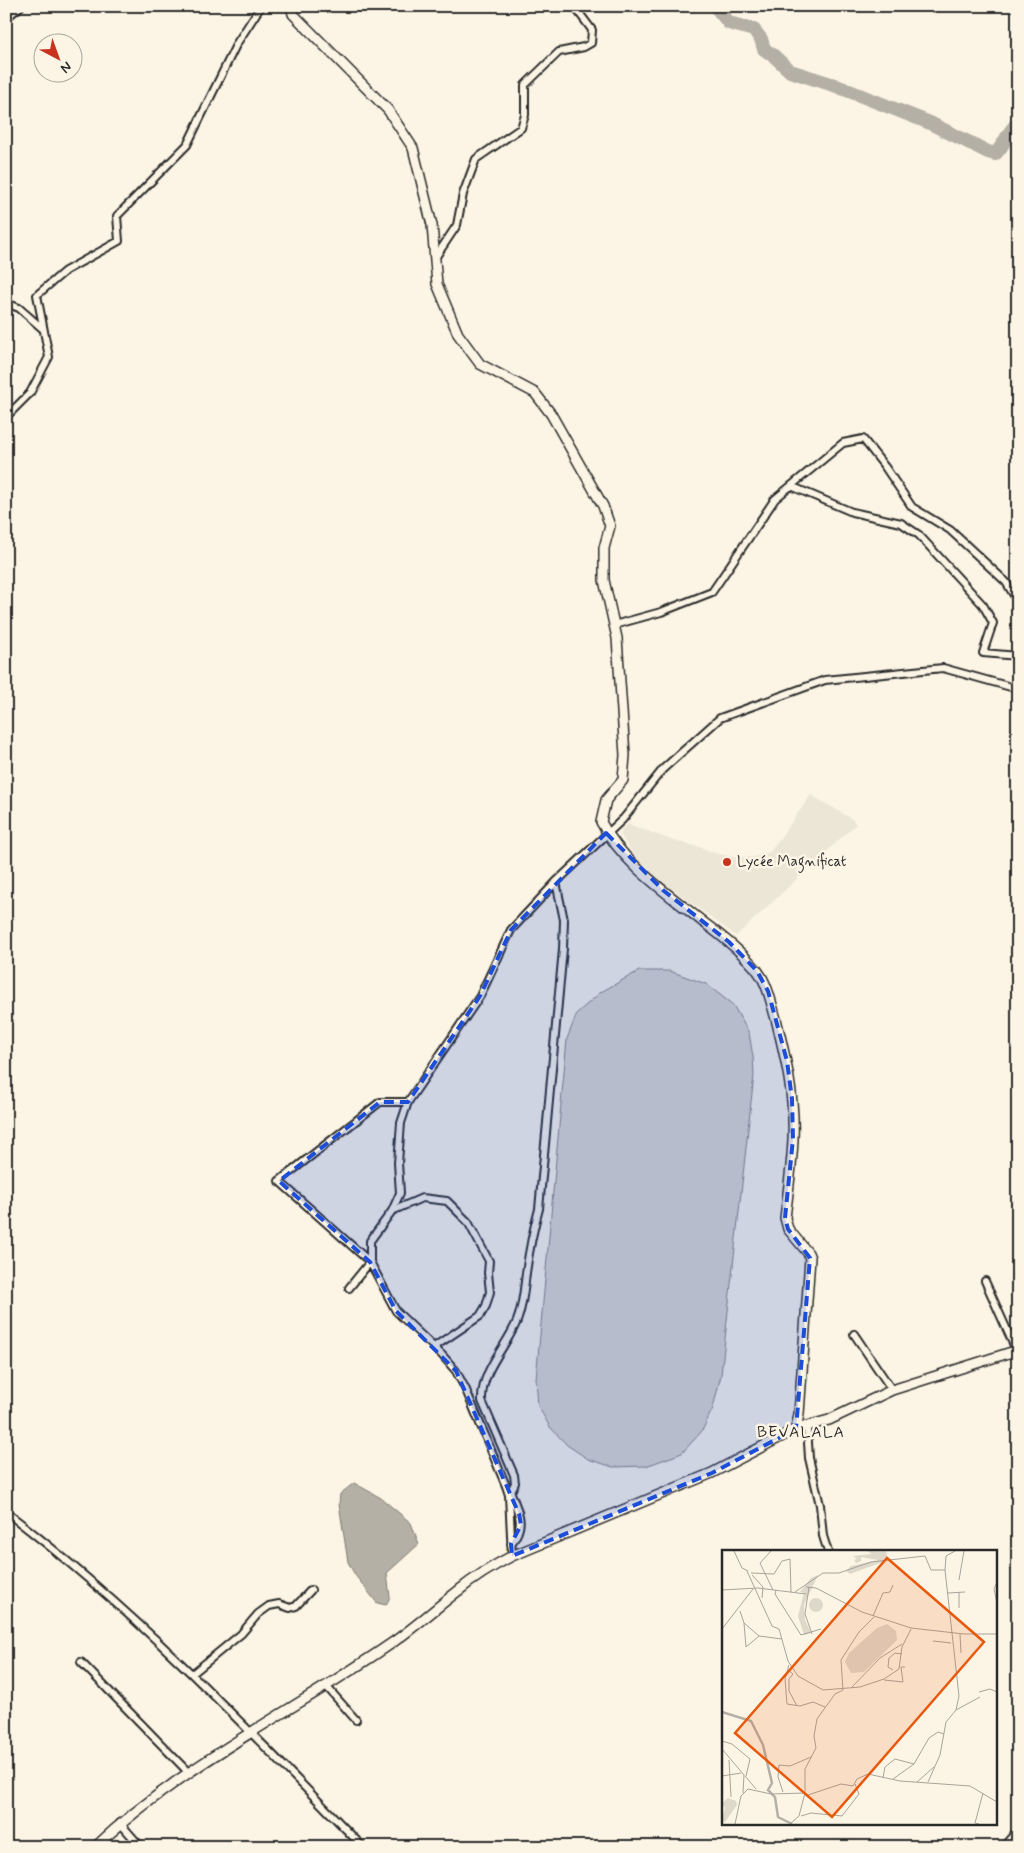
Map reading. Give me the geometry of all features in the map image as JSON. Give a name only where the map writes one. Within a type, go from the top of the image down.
[{"type":"street","points":[[6,18],[21,6]]},
{"type":"street","points":[[6,425],[8,416],[30,393],[48,357],[37,295],[66,271],[118,241],[117,216],[187,146],[237,44],[261,6]]},
{"type":"street","points":[[291,6],[293,14],[388,110],[413,148],[432,225],[437,284],[458,334],[480,364],[535,393],[551,414],[604,506],[610,526],[604,548],[604,580],[614,625],[618,657],[625,756],[623,780],[606,800],[600,822],[606,833],[631,861],[729,942],[757,971],[768,991],[787,1061],[792,1099],[793,1139],[785,1218],[788,1229],[810,1258],[799,1414],[796,1429]]},
{"type":"street","points":[[435,258],[457,225],[463,194],[476,159],[521,128],[525,115],[525,85],[558,52],[584,47],[590,43],[592,30],[574,6]]},
{"type":"street","points":[[6,303],[19,308],[44,329]]},
{"type":"street","points":[[614,625],[661,612],[712,592],[775,499],[843,443],[863,439],[912,507],[950,530],[1006,582],[1018,602]]},
{"type":"street","points":[[791,486],[852,512],[901,523],[919,534],[983,605],[993,623],[982,653],[1018,656]]},
{"type":"street","points":[[349,1288],[370,1262],[370,1241],[392,1211],[400,1193],[398,1163],[400,1123],[408,1102],[480,996],[511,930],[556,882],[623,818],[663,768],[720,718],[825,680],[943,668],[1018,689]]},
{"type":"street","points":[[512,1556],[510,1494],[515,1483],[514,1475],[482,1401],[482,1389],[486,1376],[516,1322],[522,1304],[533,1229],[539,1209],[563,949],[564,920],[556,882]]},
{"type":"street","points":[[408,1102],[380,1102],[279,1181],[370,1262],[396,1311],[456,1371],[466,1390],[510,1494],[521,1525],[518,1535],[511,1544]]},
{"type":"street","points":[[392,1211],[422,1198],[447,1201],[468,1222],[489,1260],[490,1292],[486,1306],[480,1316],[434,1347]]},
{"type":"street","points":[[95,1847],[120,1823],[159,1793],[394,1642],[459,1590],[488,1569],[512,1556],[712,1473],[796,1429],[829,1420],[892,1390],[1017,1350],[985,1281]]},
{"type":"street","points":[[854,1334],[892,1390]]},
{"type":"street","points":[[806,1427],[809,1458],[820,1505],[823,1536],[827,1550]]},
{"type":"street","points":[[6,1512],[105,1592],[252,1733],[363,1847]]},
{"type":"street","points":[[192,1674],[241,1634],[258,1614],[269,1606],[278,1604],[290,1608],[296,1606],[311,1590]]},
{"type":"street","points":[[81,1662],[188,1773]]},
{"type":"street","points":[[326,1686],[356,1720]]},
{"type":"street","points":[[120,1823],[141,1847]]},
{"type":"street","points":[[1003,1847],[1018,1830]]},
{"type":"highlighted area","points":[[606,833],[664,891],[729,942],[757,971],[768,991],[787,1061],[792,1099],[793,1139],[785,1218],[788,1229],[810,1258],[796,1429],[712,1473],[512,1556],[511,1544],[521,1525],[519,1514],[456,1371],[396,1311],[370,1262],[279,1181],[380,1102],[408,1102],[480,996],[511,930]]},
{"type":"shaded area","name":"Lycée Magnificat","points":[[811,795],[852,819],[856,824],[736,936],[641,866],[621,836],[621,830],[628,824],[674,841],[700,847],[715,853],[734,857],[754,857],[770,852]]},
{"type":"shaded area","points":[[639,971],[670,971],[706,984],[733,1005],[749,1033],[754,1075],[721,1375],[713,1408],[702,1431],[682,1453],[646,1466],[613,1467],[588,1459],[567,1445],[550,1427],[538,1406],[536,1379],[567,1039],[577,1013],[601,992]]},
{"type":"shaded area","points":[[354,1483],[381,1498],[411,1523],[419,1544],[387,1573],[390,1597],[386,1605],[377,1603],[355,1575],[348,1562],[339,1504],[340,1494]]},
{"type":"waterway","points":[[715,6],[729,23],[754,30],[761,39],[764,49],[790,71],[834,85],[930,123],[988,152],[995,154],[1018,123]]},
{"type":"place","name":"Lycée Magnificat","points":[[727,862]]},
{"type":"district","name":"BEVALALA","points":[[801,1432]]}]
